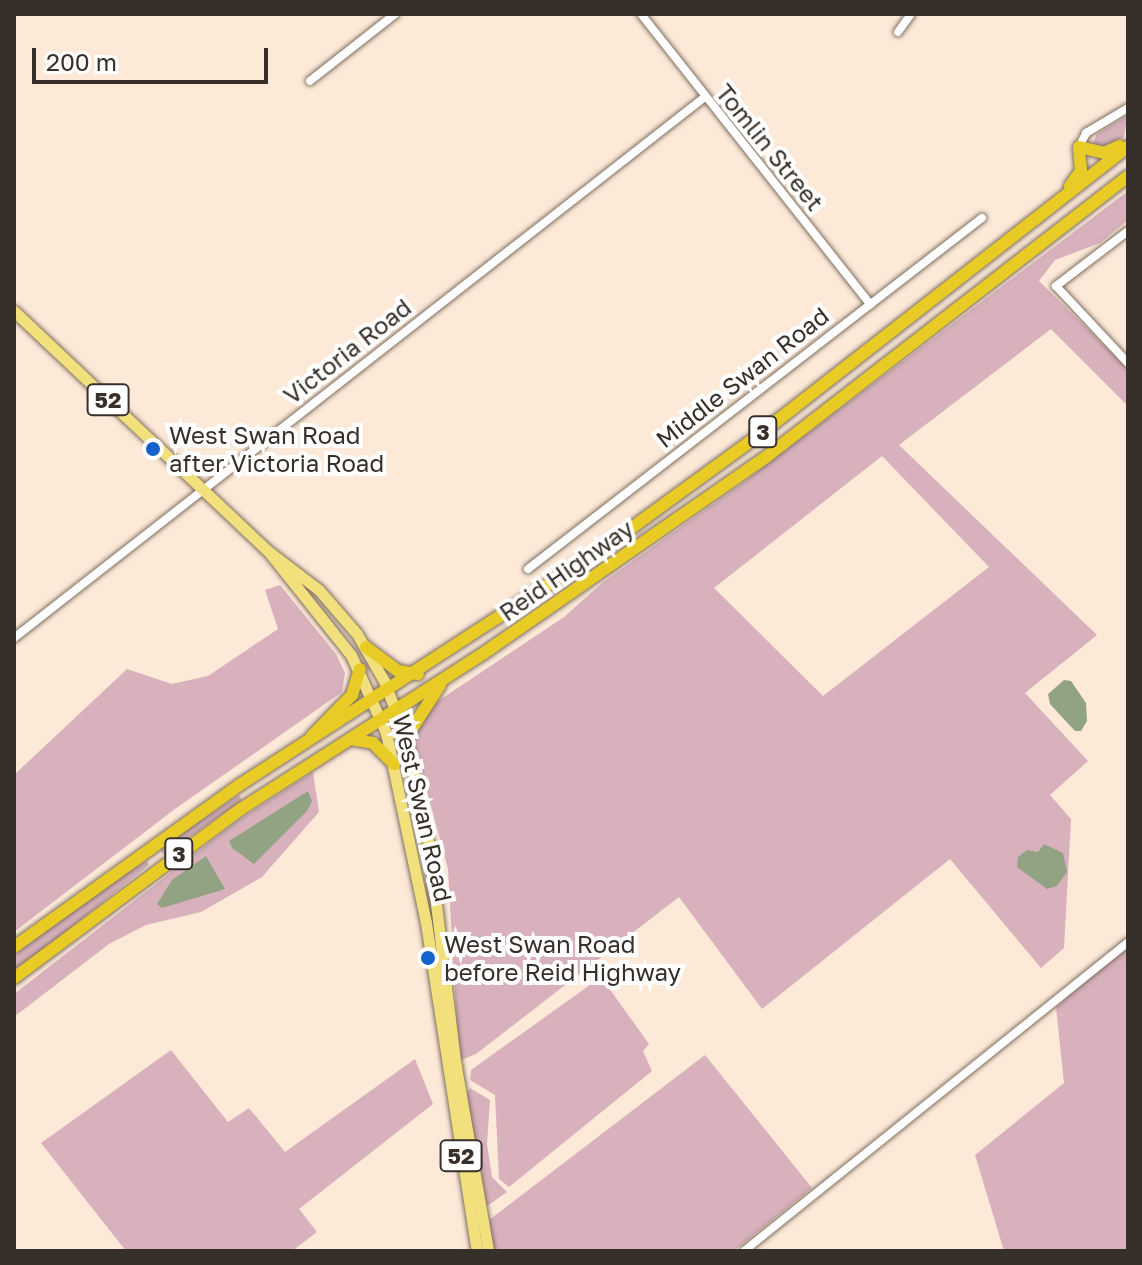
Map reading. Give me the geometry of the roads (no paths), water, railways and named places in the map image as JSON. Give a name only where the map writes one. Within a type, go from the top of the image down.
[{"type":"highway","points":[[1036,218],[1078,178],[1079,147],[1104,153],[1128,144]]},
{"type":"highway","name":"Reid Highway","points":[[14,947],[156,842],[418,674],[755,438],[1128,144]]},
{"type":"highway","name":"Reid Highway","points":[[14,978],[241,809],[441,682],[766,457],[1128,176]]},
{"type":"highway","points":[[366,647],[398,671],[418,674]]},
{"type":"highway","points":[[308,742],[352,695],[360,669]]},
{"type":"highway","points":[[406,738],[441,682]]},
{"type":"highway","points":[[350,739],[373,743],[394,764]]},
{"type":"main road","name":"West Swan Road","points":[[14,311],[268,551],[333,628],[360,669],[382,719],[394,764],[426,923],[477,1251]]},
{"type":"main road","name":"West Swan Road","points":[[268,551],[319,590],[366,647],[406,738],[429,846],[455,1061],[488,1251]]},
{"type":"street","points":[[310,81],[395,14]]},
{"type":"street","name":"Tomlin Street","points":[[641,14],[870,304]]},
{"type":"street","points":[[898,32],[911,14]]},
{"type":"street","name":"Victoria Road","points":[[14,638],[705,97]]},
{"type":"street","points":[[1079,147],[1086,133],[1128,108]]},
{"type":"street","name":"Middle Swan Road","points":[[528,569],[982,218]]},
{"type":"street","points":[[1128,231],[1056,286],[1128,363]]},
{"type":"street","points":[[744,1251],[1128,942]]},
{"type":"place","name":"West Swan Road after Victoria Road","points":[[153,449]]},
{"type":"place","name":"West Swan Road before Reid Highway","points":[[428,958]]}]
